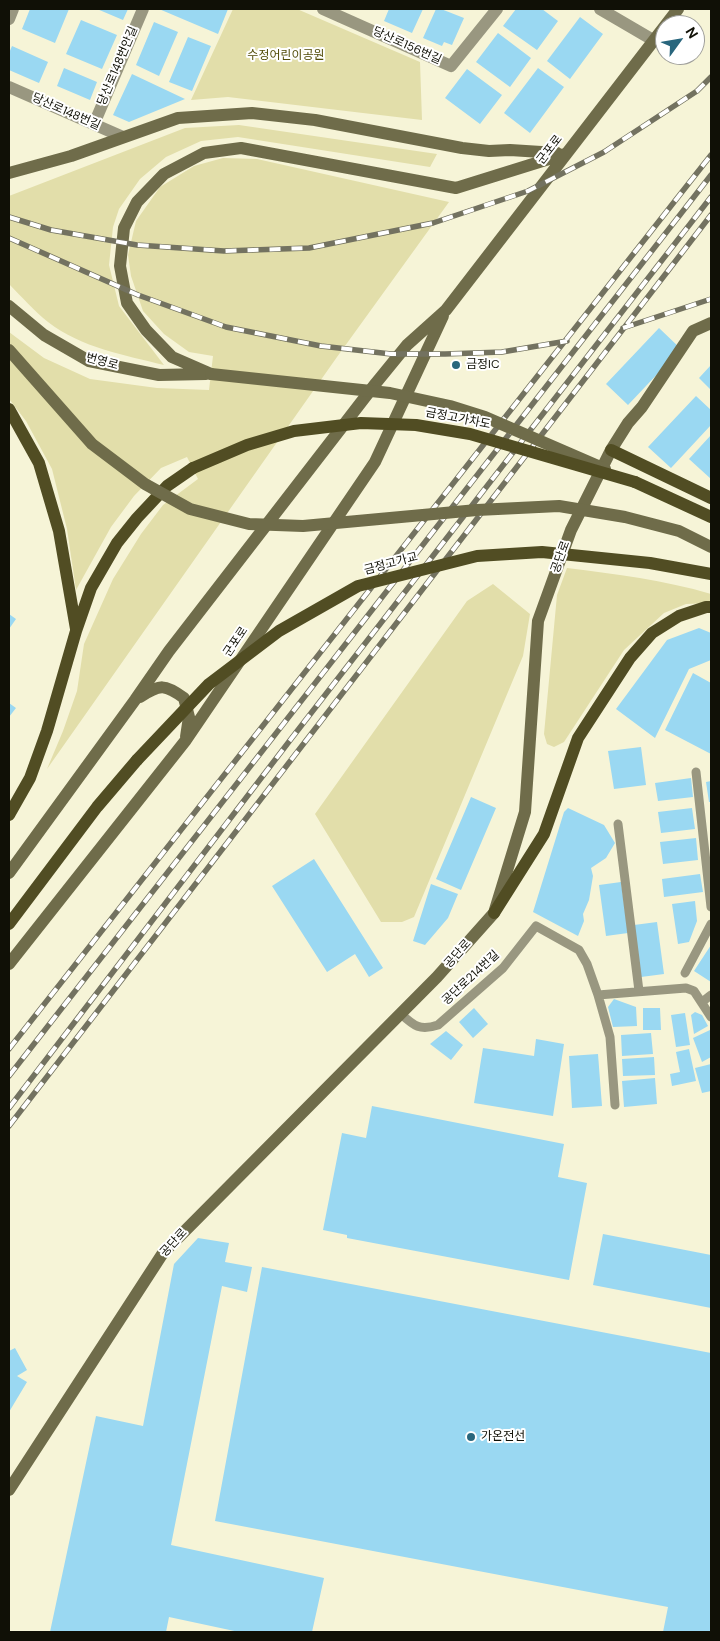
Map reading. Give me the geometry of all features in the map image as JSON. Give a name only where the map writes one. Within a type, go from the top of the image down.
[{"type":"main road","points":[[9,409],[39,463],[59,531],[76,631],[47,731],[30,778],[9,815]]},
{"type":"main road","name":"금정고가차도","points":[[76,631],[91,588],[117,543],[167,486],[192,468],[247,445],[294,431],[361,423],[416,425],[470,434],[635,482],[711,517]]},
{"type":"main road","points":[[611,450],[711,498]]},
{"type":"main road","name":"금정고가교","points":[[9,924],[97,807],[137,760],[209,684],[279,631],[358,586],[477,556],[542,552],[650,563],[711,574]]},
{"type":"main road","points":[[494,913],[544,834],[578,738],[630,658],[652,633],[679,616],[711,607]]},
{"type":"street","points":[[9,19],[13,9]]},
{"type":"street","name":"당산로148번안길","points":[[94,124],[143,9]]},
{"type":"street","name":"당산로156번길","points":[[323,9],[451,66],[497,9]]},
{"type":"street","points":[[600,9],[653,40]]},
{"type":"street","name":"군포로","points":[[9,873],[135,700],[169,650],[406,345],[446,310],[678,9]]},
{"type":"street","name":"당산로148번길","points":[[9,87],[124,137]]},
{"type":"street","points":[[9,173],[71,156],[178,118],[252,113],[315,120],[462,148],[565,154]]},
{"type":"street","points":[[565,154],[456,188],[241,148],[204,153],[164,174],[137,202],[124,228],[120,266],[127,303],[146,330],[172,357],[211,374],[390,394],[450,406],[485,417],[635,482]]},
{"type":"street","name":"번영로","points":[[9,306],[44,335],[89,361],[159,375],[211,374]]},
{"type":"street","name":"군포로","points":[[9,964],[186,740],[375,462],[446,310]]},
{"type":"street","name":"공단로","points":[[9,1490],[163,1253],[401,1014],[494,913],[526,812],[538,621],[571,530],[611,450],[628,423],[642,407],[693,331],[711,323]]},
{"type":"street","points":[[9,350],[92,444],[146,484],[190,509],[249,524],[303,526],[477,510],[559,506],[625,517],[670,529],[711,546]]},
{"type":"street","points":[[135,700],[155,688],[170,688],[184,698],[189,717],[186,740]]},
{"type":"lane","points":[[696,772],[711,907]]},
{"type":"lane","points":[[618,824],[639,991]]},
{"type":"lane","points":[[685,973],[711,924]]},
{"type":"lane","name":"공단로214번길","points":[[401,1014],[415,1026],[428,1028],[438,1025],[503,968],[536,926],[579,950],[587,964],[598,995]]},
{"type":"lane","points":[[615,1105],[610,1037],[598,995],[686,988],[694,991],[711,1017]]},
{"type":"lane","points":[[702,1002],[711,995]]},
{"type":"green space","name":"수정어린이공원","points":[[233,9],[297,9],[420,62],[422,120],[228,97],[191,100]]},
{"type":"green space","points":[[239,125],[437,154],[430,167],[238,137],[201,141],[166,157],[140,179],[119,209],[113,227],[109,265],[119,306],[164,365],[119,354],[89,344],[61,331],[33,309],[9,284],[9,196],[185,128]]},
{"type":"green space","points":[[223,158],[257,159],[449,202],[337,357],[47,769],[77,691],[84,644],[113,579],[141,534],[163,505],[198,479],[187,457],[161,468],[134,496],[111,527],[76,590],[67,529],[52,469],[26,421],[9,399],[9,332],[44,358],[90,379],[157,388],[209,390],[213,356],[189,352],[164,334],[143,311],[131,276],[128,255],[136,221],[160,187],[194,166]]},
{"type":"green space","points":[[567,568],[640,578],[693,589],[711,594],[711,603],[686,604],[664,613],[624,650],[564,742],[554,747],[547,744],[544,734],[557,595]]},
{"type":"green space","points":[[493,584],[530,614],[523,656],[414,917],[402,922],[381,922],[315,814],[467,601]]},
{"type":"building","points":[[30,9],[69,9],[55,43],[22,29]]},
{"type":"building","points":[[97,9],[128,9],[123,20]]},
{"type":"building","points":[[159,9],[228,9],[218,34]]},
{"type":"building","points":[[389,9],[423,9],[412,33],[384,21]]},
{"type":"building","points":[[436,9],[441,9],[464,18],[452,45],[444,42],[442,46],[423,38]]},
{"type":"building","points":[[516,9],[542,9],[558,21],[537,50],[503,26]]},
{"type":"building","points":[[580,17],[603,34],[570,79],[547,61]]},
{"type":"building","points":[[81,20],[117,35],[102,69],[66,54]]},
{"type":"building","points":[[154,22],[178,32],[159,76],[136,65]]},
{"type":"building","points":[[498,33],[531,58],[510,87],[476,62]]},
{"type":"building","points":[[188,37],[211,46],[192,91],[169,82]]},
{"type":"building","points":[[12,46],[48,62],[39,83],[9,70],[9,53]]},
{"type":"building","points":[[64,68],[97,82],[90,100],[57,86]]},
{"type":"building","points":[[538,68],[564,87],[530,133],[504,113]]},
{"type":"building","points":[[467,69],[502,95],[480,124],[445,98]]},
{"type":"building","points":[[132,74],[185,99],[129,122],[113,115]]},
{"type":"building","points":[[659,328],[681,349],[628,405],[606,384]]},
{"type":"building","points":[[711,365],[711,390],[699,378]]},
{"type":"building","points":[[696,396],[711,410],[711,425],[671,468],[648,447]]},
{"type":"building","points":[[711,435],[711,479],[689,459]]},
{"type":"building","points":[[9,614],[16,619],[9,629]]},
{"type":"building","points":[[699,628],[711,633],[711,660],[689,669],[655,738],[616,709],[667,640]]},
{"type":"building","points":[[693,673],[711,683],[711,754],[665,730]]},
{"type":"building","points":[[9,703],[16,708],[9,717]]},
{"type":"building","points":[[641,747],[646,785],[614,789],[608,751]]},
{"type":"building","points":[[691,778],[693,797],[658,801],[655,783]]},
{"type":"building","points":[[711,781],[711,802],[709,802],[706,782]]},
{"type":"building","points":[[471,797],[496,808],[461,890],[436,879]]},
{"type":"building","points":[[568,808],[604,825],[615,843],[606,858],[591,868],[593,876],[589,900],[583,914],[584,921],[578,936],[533,912],[564,812]]},
{"type":"building","points":[[692,808],[695,829],[661,833],[658,812]]},
{"type":"building","points":[[696,838],[698,860],[663,864],[660,842]]},
{"type":"building","points":[[314,859],[383,968],[369,977],[355,954],[327,972],[272,886]]},
{"type":"building","points":[[700,874],[703,892],[664,897],[662,879]]},
{"type":"building","points":[[621,882],[628,933],[606,936],[599,885]]},
{"type":"building","points":[[431,884],[458,894],[448,918],[425,945],[413,941]]},
{"type":"building","points":[[695,901],[697,921],[689,942],[678,944],[672,904]]},
{"type":"building","points":[[657,922],[664,974],[641,977],[634,925]]},
{"type":"building","points":[[711,945],[711,982],[694,971]]},
{"type":"building","points":[[614,999],[636,1007],[637,1026],[613,1027],[608,1007]]},
{"type":"building","points":[[474,1008],[488,1024],[473,1038],[459,1022]]},
{"type":"building","points":[[643,1008],[660,1008],[661,1030],[643,1030]]},
{"type":"building","points":[[695,1012],[702,1015],[708,1026],[694,1034],[691,1015]]},
{"type":"building","points":[[685,1013],[690,1045],[676,1047],[671,1015]]},
{"type":"building","points":[[710,1030],[711,1057],[702,1062],[693,1038]]},
{"type":"building","points":[[446,1031],[463,1045],[451,1060],[430,1044]]},
{"type":"building","points":[[651,1033],[653,1054],[622,1056],[621,1035]]},
{"type":"building","points":[[536,1039],[564,1044],[553,1116],[474,1103],[483,1048],[534,1056]]},
{"type":"building","points":[[689,1049],[696,1081],[672,1086],[670,1074],[680,1072],[676,1052]]},
{"type":"building","points":[[598,1054],[602,1106],[572,1108],[569,1056]]},
{"type":"building","points":[[654,1057],[655,1075],[623,1076],[622,1059]]},
{"type":"building","points":[[711,1064],[711,1091],[702,1093],[695,1068]]},
{"type":"building","points":[[655,1078],[657,1104],[624,1107],[622,1081]]},
{"type":"building","points":[[372,1106],[564,1144],[558,1177],[587,1183],[569,1280],[347,1238],[347,1235],[323,1230],[342,1133],[366,1138]]},
{"type":"building","points":[[603,1234],[711,1255],[711,1308],[593,1285]]},
{"type":"building","points":[[198,1238],[229,1243],[225,1262],[252,1267],[247,1292],[222,1286],[171,1545],[324,1578],[312,1632],[239,1632],[169,1617],[166,1632],[50,1632],[96,1416],[143,1426],[174,1264]]},
{"type":"building","name":"가온전선","points":[[262,1267],[711,1353],[711,1632],[663,1632],[668,1607],[215,1521]]},
{"type":"building","points":[[15,1348],[27,1370],[17,1376],[27,1382],[9,1412],[9,1351]]},
{"type":"railway","points":[[9,217],[51,230],[137,245],[224,251],[309,248],[433,223],[528,191],[604,152],[697,91],[711,77]]},
{"type":"railway","points":[[9,1049],[711,155]]},
{"type":"railway","points":[[9,1076],[711,175]]},
{"type":"railway","points":[[9,1108],[291,739],[711,197]]},
{"type":"railway","points":[[9,1126],[711,215]]},
{"type":"railway","points":[[9,238],[138,295],[226,327],[321,346],[391,354],[445,354],[502,352],[567,341]]},
{"type":"railway","points":[[623,328],[711,299]]},
{"type":"place","name":"금정IC","points":[[456,365]]},
{"type":"place","name":"가온전선","points":[[471,1437]]}]
